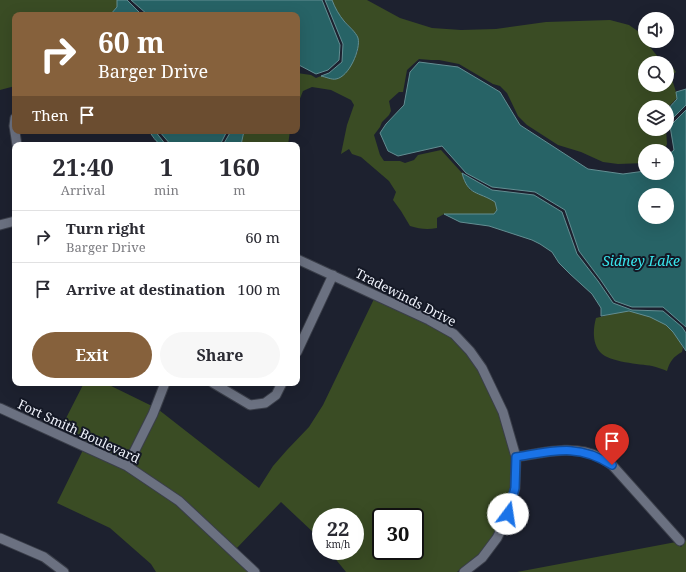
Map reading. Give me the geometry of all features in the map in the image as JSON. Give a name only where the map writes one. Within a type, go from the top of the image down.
[{"type":"street","points":[[0,224],[12,222]]},
{"type":"street","name":"Tradewinds Drive","points":[[300,260],[429,320],[454,334],[470,351],[482,368],[503,412],[516,457],[515,488],[508,518],[497,538],[482,558],[464,572]]},
{"type":"street","points":[[300,346],[333,275]]},
{"type":"street","points":[[128,466],[153,414],[164,386]]},
{"type":"street","points":[[219,386],[250,404],[265,403],[276,395],[280,386]]},
{"type":"street","name":"Fort Smith Boulevard","points":[[0,408],[128,466],[179,500],[255,572]]},
{"type":"street","points":[[516,457],[559,450],[582,452],[598,456],[612,465],[680,541]]},
{"type":"street","points":[[0,538],[44,557],[64,572]]},
{"type":"shaded area","points":[[0,0],[117,0],[117,7],[113,12],[12,12],[12,87],[0,90]]},
{"type":"shaded area","points":[[332,0],[367,0],[400,18],[432,28],[461,30],[496,29],[546,22],[610,20],[629,25],[638,31],[638,48],[651,48],[657,56],[638,56],[638,92],[674,92],[674,86],[677,98],[674,101],[638,100],[638,136],[666,136],[667,144],[638,144],[638,163],[618,164],[603,162],[581,152],[558,145],[527,125],[518,116],[507,93],[500,86],[493,84],[459,64],[439,60],[419,59],[407,70],[403,92],[399,92],[389,101],[391,111],[374,135],[380,155],[384,161],[400,161],[405,163],[414,160],[418,155],[441,150],[462,173],[470,190],[495,202],[497,210],[494,214],[444,214],[437,218],[437,228],[424,229],[410,226],[393,200],[396,192],[389,181],[361,157],[352,154],[349,149],[341,154],[347,125],[354,105],[351,100],[331,90],[312,87],[303,91],[300,98],[300,73],[311,75],[316,78],[321,76],[336,79],[348,69],[358,51],[352,29],[343,20],[334,7]]},
{"type":"shaded area","points":[[243,134],[290,134],[288,142],[242,142]]},
{"type":"shaded area","points":[[374,299],[427,323],[452,338],[467,353],[479,370],[499,413],[512,457],[512,487],[504,516],[494,536],[480,553],[457,572],[346,572],[336,560],[364,560],[364,508],[312,508],[312,531],[281,502],[236,549],[132,465],[159,410],[259,488],[273,466],[309,427],[323,405]]},
{"type":"shaded area","points":[[624,311],[640,313],[657,319],[669,327],[676,335],[683,348],[682,352],[672,360],[667,371],[658,367],[611,359],[601,353],[598,349],[594,336],[596,318]]},
{"type":"shaded area","points":[[82,386],[111,386],[152,406],[126,461],[86,443],[87,439],[62,426]]},
{"type":"shaded area","points":[[83,450],[126,470],[177,504],[250,572],[156,572],[151,564],[110,528],[57,503]]},
{"type":"shaded area","points":[[686,540],[686,572],[517,572],[676,542],[681,547]]},
{"type":"water","points":[[117,0],[127,0],[139,12],[113,12],[117,7]]},
{"type":"water","points":[[131,0],[322,0],[340,45],[339,60],[328,70],[316,74],[300,66],[300,12],[145,12]]},
{"type":"water","points":[[325,0],[332,0],[340,16],[354,31],[358,38],[358,49],[353,62],[341,77],[336,79],[321,76],[329,73],[342,62],[343,44]]},
{"type":"water","name":"Sidney Lake","points":[[419,62],[458,67],[500,92],[520,125],[588,169],[623,174],[638,172],[638,180],[674,180],[674,144],[672,136],[674,136],[674,122],[686,110],[686,327],[663,307],[632,307],[615,301],[579,251],[565,210],[535,192],[492,187],[466,173],[442,146],[398,156],[388,151],[380,133],[386,124],[404,105],[410,72]]},
{"type":"water","points":[[686,89],[686,105],[674,117],[674,102],[677,99],[676,92]]},
{"type":"water","points":[[151,134],[157,134],[164,142],[158,142]]},
{"type":"water","points":[[162,134],[226,134],[222,142],[168,142]]},
{"type":"water","points":[[229,134],[243,134],[242,142],[225,142]]},
{"type":"water","points":[[462,173],[492,190],[534,195],[562,212],[577,254],[613,303],[632,310],[663,311],[682,327],[686,333],[686,351],[673,332],[666,325],[650,317],[629,311],[601,316],[601,308],[592,294],[559,263],[552,252],[540,244],[489,226],[460,222],[444,214],[494,214],[497,210],[495,202],[474,192],[467,186]]},
{"type":"route","points":[[508,514],[515,488],[516,457],[559,450],[582,452],[598,456],[612,465]]}]
